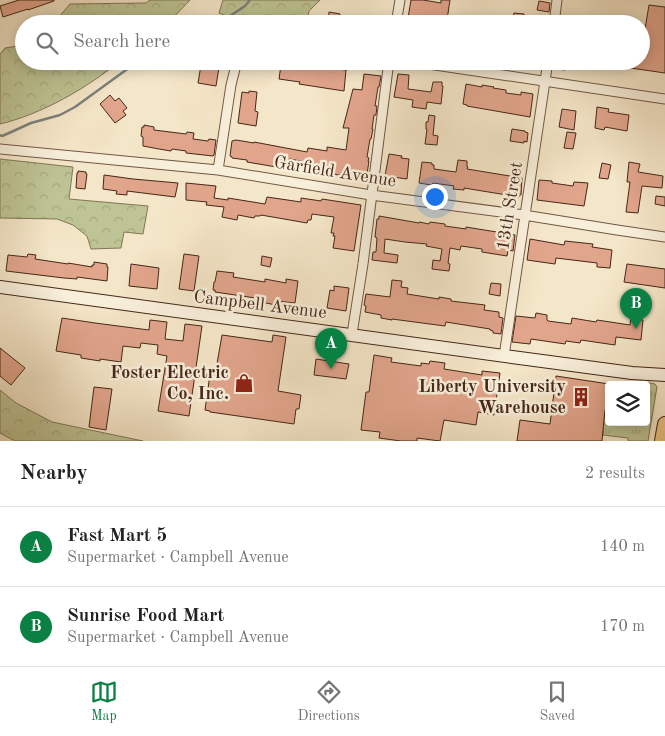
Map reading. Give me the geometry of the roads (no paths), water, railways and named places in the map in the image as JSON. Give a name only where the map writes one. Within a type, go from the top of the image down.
[{"type":"main road","name":"Campbell Avenue","points":[[0,287],[632,373],[665,375]]},
{"type":"main road","points":[[662,441],[665,424]]},
{"type":"street","points":[[398,15],[400,0]]},
{"type":"street","points":[[555,15],[557,0]]},
{"type":"street","points":[[218,170],[234,70]]},
{"type":"street","points":[[352,334],[388,70]]},
{"type":"street","points":[[470,70],[665,98]]},
{"type":"street","name":"13th Street","points":[[504,356],[547,70]]},
{"type":"street","name":"Garfield Avenue","points":[[0,149],[218,170],[371,195],[665,236]]},
{"type":"waterway","points":[[232,15],[245,6],[250,0]]},
{"type":"waterway","points":[[0,135],[2,136],[31,123],[60,115],[75,107],[126,70]]},
{"type":"place","name":"Sunrise Food Mart","points":[[636,329]]},
{"type":"place","name":"Fast Mart 5","points":[[331,369]]},
{"type":"place","name":"Foster Electric Co, Inc.","points":[[244,383]]},
{"type":"place","name":"Liberty University Warehouse","points":[[581,397]]}]
